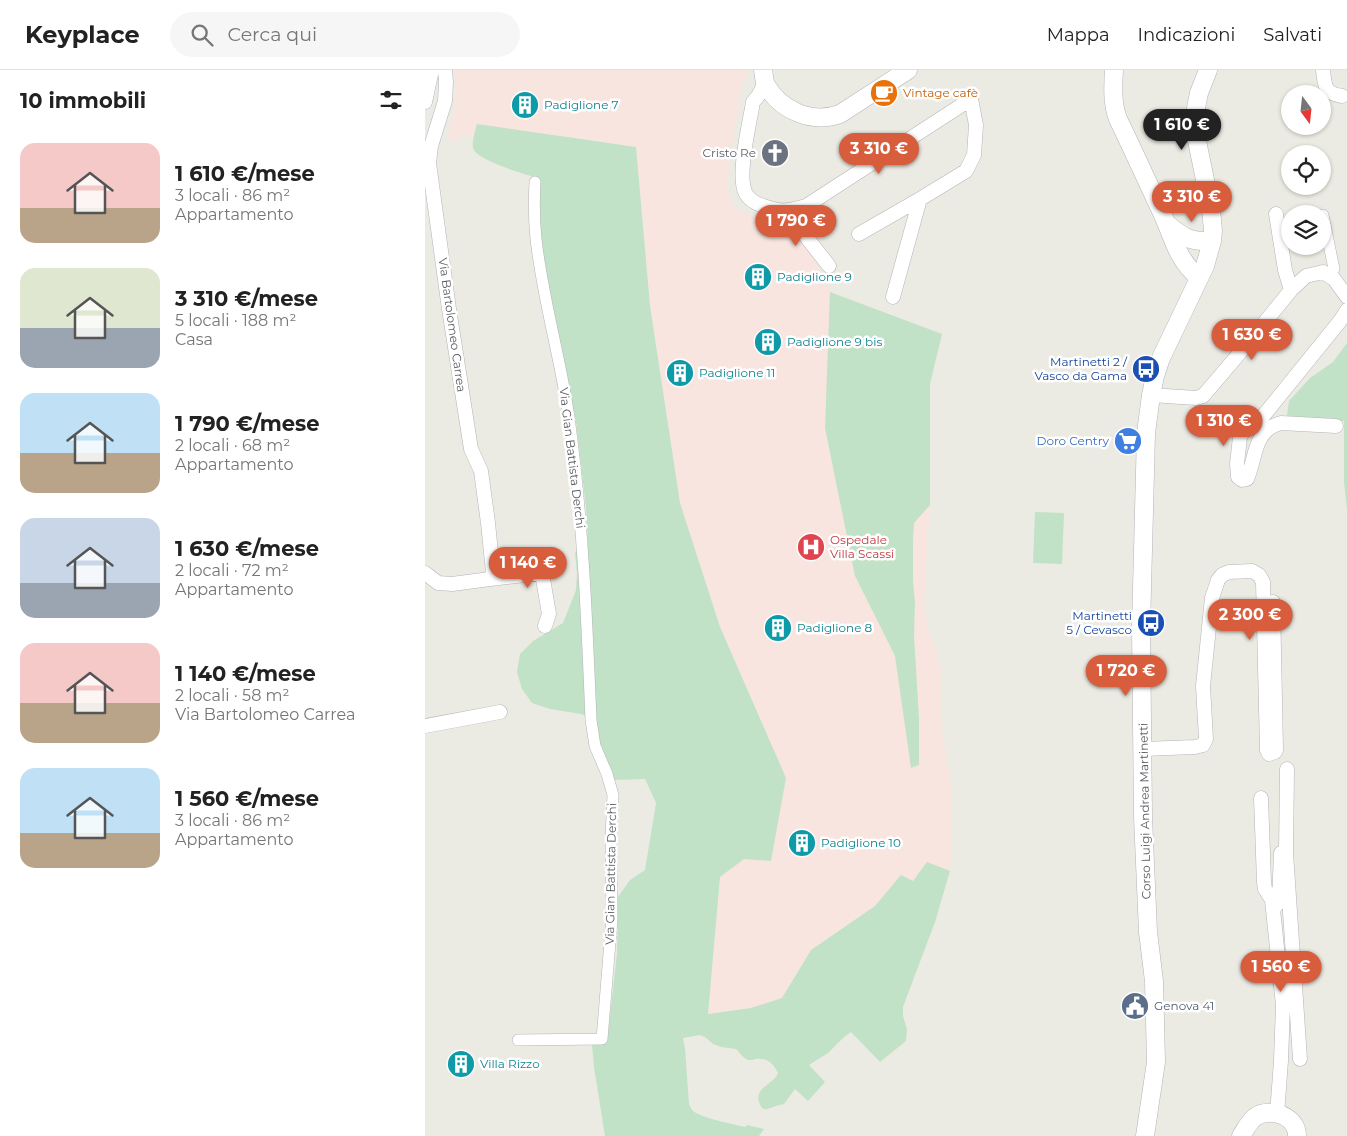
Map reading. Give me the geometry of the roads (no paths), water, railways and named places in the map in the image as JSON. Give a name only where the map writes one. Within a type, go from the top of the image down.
[{"type":"street","points":[[425,102],[432,70]]},
{"type":"street","name":"Via Bartolomeo Carrea","points":[[445,70],[445,101],[431,146],[429,163],[471,449],[481,471],[493,572],[490,579]]},
{"type":"street","points":[[764,76],[778,100],[790,109],[809,117],[823,118],[840,114],[908,70]]},
{"type":"street","points":[[1114,70],[1115,110],[1167,224],[1175,247],[1182,260],[1199,278]]},
{"type":"street","name":"Corso Luigi Andrea Martinetti","points":[[1145,1136],[1156,1062],[1154,981],[1148,932],[1143,817],[1141,628],[1146,432],[1151,395],[1161,358],[1205,266],[1212,241],[1211,208],[1195,123],[1199,93],[1209,70]]},
{"type":"street","points":[[1323,70],[1325,86],[1328,91],[1342,96]]},
{"type":"street","points":[[764,76],[758,96],[753,102],[741,173],[745,193],[754,202],[772,210],[786,211],[806,206],[971,99],[975,125],[974,155],[965,171],[921,199],[859,234]]},
{"type":"street","name":"Via Gian Battista Derchi","points":[[518,1040],[602,1039],[612,918],[611,837],[613,795],[607,774],[595,746],[591,720],[582,536],[578,495],[570,424],[536,239],[534,212],[535,182]]},
{"type":"street","points":[[893,297],[921,199]]},
{"type":"street","points":[[786,211],[829,266]]},
{"type":"street","points":[[1275,214],[1285,270],[1291,290]]},
{"type":"street","points":[[1167,224],[1191,240],[1212,241]]},
{"type":"street","points":[[1331,255],[1334,269]]},
{"type":"street","points":[[1151,395],[1197,398],[1203,396],[1239,355],[1291,290],[1306,276],[1323,272],[1334,279],[1347,297]]},
{"type":"street","points":[[1336,426],[1277,424],[1267,431],[1257,443],[1247,479],[1242,480],[1238,477],[1237,464],[1240,437],[1243,432],[1264,415],[1341,321],[1347,310]]},
{"type":"street","points":[[1143,749],[1203,745],[1206,739],[1203,686],[1212,598],[1218,580],[1222,575],[1229,572],[1253,572],[1259,575],[1263,582],[1267,750],[1269,754],[1275,752],[1273,602]]},
{"type":"street","points":[[425,573],[438,583],[452,584],[542,573],[549,614],[545,626]]},
{"type":"street","points":[[425,726],[500,712]]},
{"type":"street","points":[[1287,769],[1286,853],[1300,1059]]},
{"type":"street","points":[[1261,798],[1264,882],[1273,911],[1283,1005],[1277,1114]]},
{"type":"street","points":[[1273,911],[1279,902],[1281,853],[1286,853]]},
{"type":"street","points":[[1241,1136],[1251,1121],[1257,1116],[1267,1113],[1284,1116],[1290,1120],[1294,1125],[1297,1136]]},
{"type":"place","name":"Vintage cafè","points":[[884,93]]},
{"type":"place","name":"Padiglione 7","points":[[525,105]]},
{"type":"place","name":"Cristo Re","points":[[775,153]]},
{"type":"place","name":"Padiglione 9","points":[[758,277]]},
{"type":"place","name":"Padiglione 9 bis","points":[[768,342]]},
{"type":"place","name":"Martinetti 2 / Vasco da Gama","points":[[1146,369]]},
{"type":"place","name":"Padiglione 11","points":[[680,373]]},
{"type":"place","name":"Doro Centry","points":[[1128,441]]},
{"type":"place","name":"Ospedale Villa Scassi","points":[[811,547]]},
{"type":"place","name":"Martinetti 5 / Cevasco","points":[[1151,623]]},
{"type":"place","name":"Padiglione 8","points":[[778,628]]},
{"type":"place","name":"Padiglione 10","points":[[802,843]]},
{"type":"place","name":"Genova 41","points":[[1135,1006]]},
{"type":"place","name":"Villa Rizzo","points":[[461,1064]]}]
